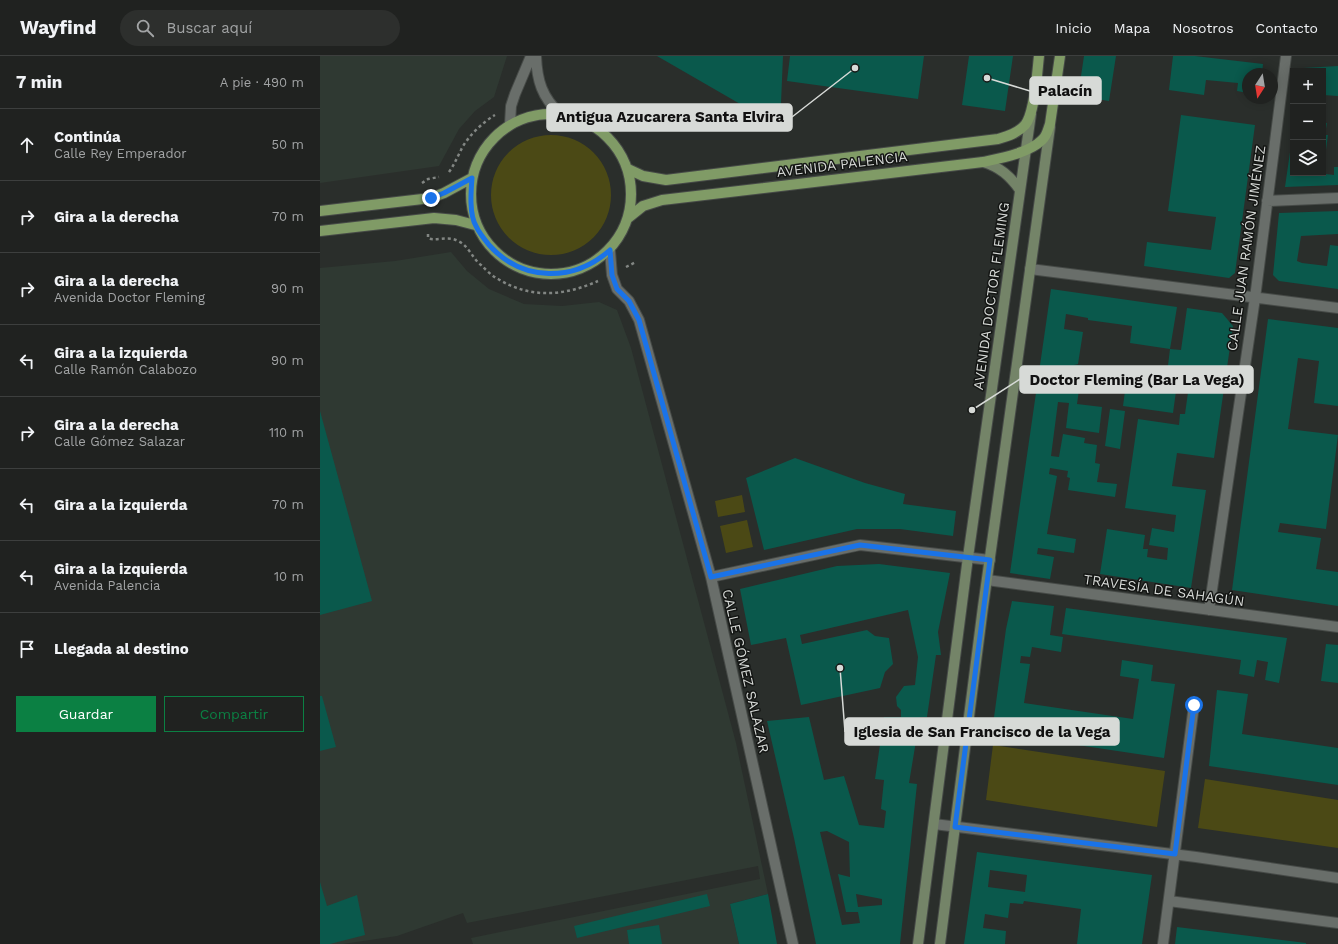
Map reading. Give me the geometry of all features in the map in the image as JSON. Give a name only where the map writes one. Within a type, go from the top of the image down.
[{"type":"main road","name":"AVENIDA DOCTOR FLEMING","points":[[918,944],[968,557],[1039,56]]},
{"type":"main road","points":[[940,944],[987,580],[1060,56]]},
{"type":"main road","points":[[542,114],[560,114],[582,120],[602,131],[618,148],[628,169],[631,185],[631,196],[628,218],[622,231],[610,250],[600,259],[585,267],[564,273],[541,274],[519,268],[499,256],[484,239],[475,225],[470,198],[472,178],[479,156],[492,138],[510,124],[526,117],[542,114]]},
{"type":"main road","name":"AVENIDA PALENCIA","points":[[628,169],[643,176],[666,180],[998,139],[1013,134],[1025,125],[1031,114]]},
{"type":"main road","name":"AVENIDA PALENCIA","points":[[628,218],[643,206],[662,200],[984,162],[1035,146],[1043,140],[1050,124]]},
{"type":"main road","points":[[984,162],[1001,169],[1012,178],[1020,190]]},
{"type":"main road","points":[[320,211],[431,198],[444,193],[472,178]]},
{"type":"main road","points":[[320,231],[434,218],[456,220],[475,225]]},
{"type":"street","points":[[510,124],[511,106],[531,56]]},
{"type":"street","points":[[536,56],[540,86],[546,99],[560,114]]},
{"type":"street","name":"CALLE JUAN RAMÓN JIMÉNEZ","points":[[1209,610],[1255,298],[1286,56]]},
{"type":"street","points":[[1267,202],[1338,198]]},
{"type":"street","name":"CALLE GÓMEZ SALAZAR","points":[[610,250],[612,275],[617,289],[629,301],[639,320],[711,577],[793,944]]},
{"type":"street","points":[[1030,269],[1338,308]]},
{"type":"street","points":[[711,577],[860,545],[990,560]]},
{"type":"street","name":"TRAVESÍA DE SAHAGÚN","points":[[987,580],[1338,627]]},
{"type":"street","points":[[1163,944],[1194,705]]},
{"type":"street","points":[[934,824],[1175,854],[1338,878]]},
{"type":"street","points":[[1168,901],[1338,923]]},
{"type":"path","points":[[446,175],[455,164],[461,149],[480,126],[511,106]]},
{"type":"path","points":[[419,184],[428,179],[440,176]]},
{"type":"path","points":[[428,238],[446,238],[459,241],[465,246],[479,264],[497,279],[516,288],[542,293],[560,293],[582,288],[612,275],[636,262]]},
{"type":"shaded area","points":[[320,56],[507,56],[494,97],[475,111],[459,129],[439,166],[320,183]]},
{"type":"shaded area","points":[[551,135],[574,139],[594,152],[607,172],[611,195],[607,218],[594,238],[574,251],[551,255],[528,251],[508,238],[495,218],[491,195],[495,172],[508,152],[528,139]]},
{"type":"shaded area","points":[[451,252],[467,271],[489,289],[524,304],[562,306],[599,302],[617,310],[631,348],[736,743],[768,894],[730,904],[739,944],[473,944],[471,938],[760,879],[758,866],[467,923],[463,913],[397,936],[343,944],[320,944],[320,268],[395,261]]},
{"type":"shaded area","points":[[742,495],[745,512],[718,517],[715,501]]},
{"type":"shaded area","points":[[747,520],[753,547],[726,553],[720,526]]},
{"type":"shaded area","points":[[993,745],[1165,771],[1157,827],[986,800]]},
{"type":"shaded area","points":[[1205,779],[1338,800],[1338,848],[1198,828]]},
{"type":"building","points":[[657,56],[783,56],[780,127]]},
{"type":"building","points":[[790,56],[924,56],[918,99],[787,81]]},
{"type":"building","points":[[969,56],[1013,56],[1005,111],[962,105]]},
{"type":"building","points":[[1084,56],[1116,56],[1109,101],[1078,96]]},
{"type":"building","points":[[1173,56],[1195,56],[1263,64],[1263,68],[1242,68],[1242,92],[1237,91],[1238,83],[1206,80],[1204,95],[1169,90]]},
{"type":"building","points":[[1338,66],[1338,96],[1326,95],[1326,68],[1303,68]]},
{"type":"building","points":[[1181,115],[1255,125],[1235,273],[1229,278],[1144,266],[1147,242],[1211,250],[1216,217],[1168,211]]},
{"type":"building","points":[[1326,135],[1328,135],[1326,150]]},
{"type":"building","points":[[1290,152],[1290,176],[1334,175],[1334,167],[1338,167],[1338,185],[1285,187]]},
{"type":"building","points":[[1338,211],[1338,234],[1301,236],[1297,261],[1327,266],[1330,245],[1338,246],[1338,289],[1279,281],[1273,275],[1279,213]]},
{"type":"building","points":[[1051,289],[1177,307],[1170,349],[1130,343],[1132,326],[1088,320],[1088,318],[1066,314],[1064,329],[1083,332],[1078,364],[1074,364],[1083,366],[1081,380],[1057,376],[1056,386],[1079,390],[1077,404],[1102,407],[1099,433],[1066,428],[1069,403],[1058,402],[1051,456],[1059,457],[1063,434],[1085,438],[1084,443],[1097,445],[1095,463],[1100,464],[1097,482],[1117,484],[1115,497],[1068,490],[1070,478],[1067,477],[1068,471],[1050,468],[1049,474],[1057,476],[1047,534],[1076,539],[1074,553],[1038,548],[1037,554],[1054,557],[1050,579],[1010,573]]},
{"type":"building","points":[[1187,308],[1222,313],[1233,326],[1214,458],[1177,453],[1172,486],[1206,490],[1191,588],[1100,574],[1107,529],[1145,535],[1143,549],[1148,549],[1147,557],[1167,560],[1168,548],[1149,545],[1152,528],[1174,532],[1176,515],[1125,508],[1138,419],[1179,425],[1180,414],[1185,414],[1189,385],[1177,384],[1173,413],[1123,406],[1127,376],[1166,382],[1170,349],[1181,350]]},
{"type":"building","points":[[1268,319],[1338,328],[1338,406],[1314,403],[1319,361],[1298,358],[1288,429],[1338,435],[1326,529],[1280,523],[1278,532],[1321,538],[1316,569],[1338,572],[1338,606],[1232,590]]},
{"type":"building","points":[[1110,409],[1125,411],[1120,449],[1105,446]]},
{"type":"building","points":[[320,411],[372,601],[320,615]]},
{"type":"building","points":[[795,458],[865,483],[905,494],[903,504],[956,511],[953,536],[900,529],[857,529],[764,550],[746,478]]},
{"type":"building","points":[[879,564],[950,573],[938,632],[941,655],[936,655],[927,717],[920,717],[909,783],[917,784],[900,944],[816,944],[794,838],[767,721],[809,717],[824,780],[844,776],[859,825],[884,828],[886,811],[881,809],[884,780],[875,779],[884,717],[901,717],[901,710],[897,706],[896,697],[904,686],[915,685],[918,657],[908,610],[800,635],[802,644],[867,630],[875,636],[889,638],[893,664],[885,672],[880,688],[801,705],[786,638],[751,645],[740,589],[837,566]],"holes":[[[827,831],[849,842],[850,877],[838,874],[846,912],[858,912],[860,923],[842,925],[820,832]],[[856,894],[882,899],[882,905],[858,907]]]},
{"type":"building","points":[[1012,601],[1054,606],[1050,635],[1063,637],[1061,652],[1032,647],[1030,657],[1021,656],[1020,663],[1030,664],[1024,703],[1133,719],[1139,679],[1120,676],[1122,660],[1153,665],[1151,681],[1175,684],[1164,758],[992,732],[1006,629]]},
{"type":"building","points":[[1066,608],[1287,638],[1279,683],[1265,680],[1268,662],[1257,660],[1254,677],[1239,674],[1241,660],[1062,634]]},
{"type":"building","points":[[1326,644],[1338,645],[1338,683],[1321,681]]},
{"type":"building","points":[[1217,690],[1248,694],[1242,734],[1338,748],[1338,785],[1209,766]]},
{"type":"building","points":[[320,696],[322,696],[336,747],[320,751]]},
{"type":"building","points":[[977,852],[1152,875],[1142,944],[1077,944],[1081,909],[1024,901],[1023,904],[1010,903],[1008,918],[985,914],[983,928],[1006,931],[1005,944],[964,944]],"holes":[[[990,870],[1027,875],[1025,892],[988,887]]]},
{"type":"building","points":[[320,882],[327,906],[357,895],[365,935],[330,944],[320,944]]},
{"type":"building","points":[[707,894],[710,906],[577,938],[574,926]]},
{"type":"building","points":[[768,894],[777,944],[739,944],[730,904]]},
{"type":"building","points":[[659,925],[662,944],[629,944],[627,930]]},
{"type":"building","points":[[1177,927],[1306,943],[1306,944],[1175,944]]},
{"type":"place","name":"Antigua Azucarera Santa Elvira","points":[[855,68]]},
{"type":"place","name":"Palacín","points":[[987,78]]},
{"type":"place","name":"Doctor Fleming (Bar La Vega)","points":[[972,410]]},
{"type":"place","name":"Iglesia de San Francisco de la Vega","points":[[840,668]]},
{"type":"route","points":[[431,198],[444,193],[472,178],[470,198],[475,225],[484,239],[499,256],[519,268],[541,274],[564,273],[585,267],[600,259],[610,250],[610,267],[617,289],[629,301],[639,320],[711,577],[860,545],[990,560],[955,827],[1175,854],[1194,705]]}]
